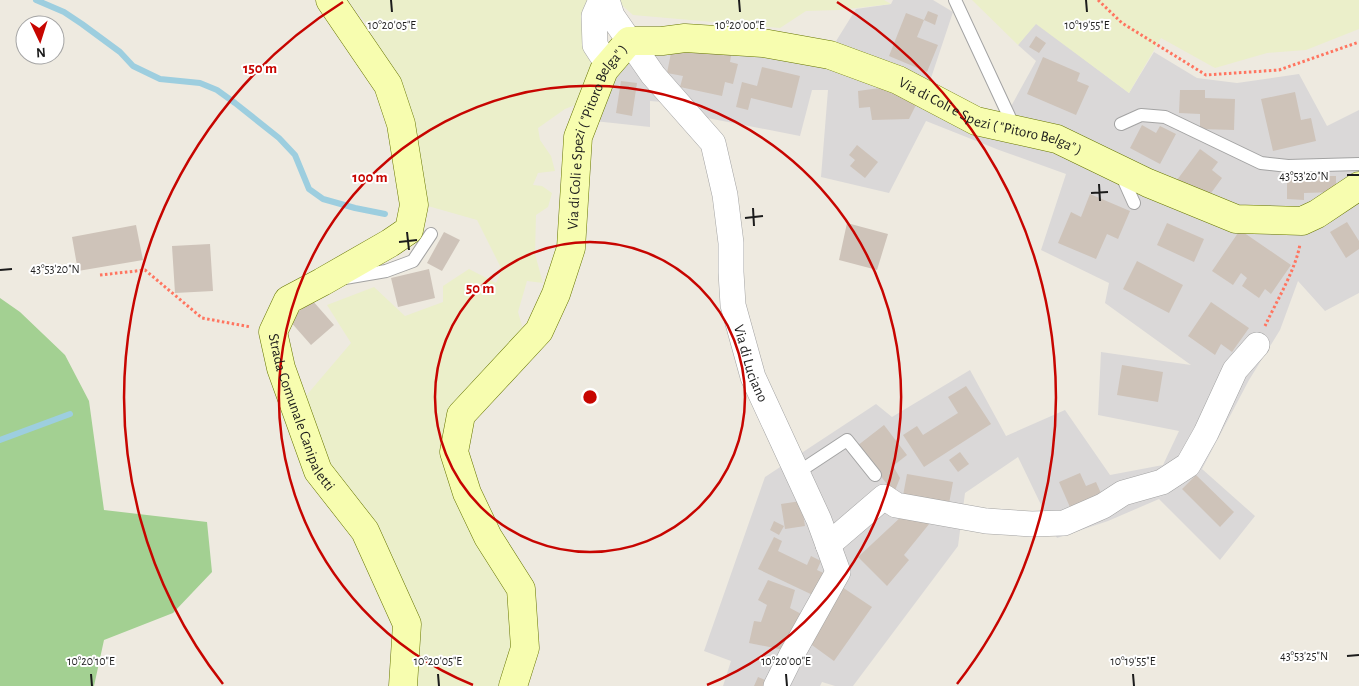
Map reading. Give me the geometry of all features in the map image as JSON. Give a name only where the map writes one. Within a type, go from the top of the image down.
[{"type":"street","name":"Strada Comunale Canipaletti","points":[[330,0],[388,85],[401,124],[414,205],[409,230],[390,243],[288,300],[273,332],[281,368],[318,471],[365,531],[407,624],[403,686]]},
{"type":"street","points":[[601,0],[594,16],[595,45],[608,65]]},
{"type":"street","name":"Via di Luciano","points":[[606,0],[612,16],[653,75],[713,143],[725,195],[731,244],[733,304],[753,377],[819,520],[838,572],[776,686]]},
{"type":"street","name":"Via di Coli e Spezi ( \"Pitoro Belga\" )","points":[[513,686],[525,648],[521,589],[484,528],[467,494],[454,452],[461,415],[490,381],[539,331],[556,294],[571,248],[578,137],[604,70],[629,41],[662,41],[685,38],[763,43],[830,54],[898,80],[976,121],[1057,139],[1148,183],[1236,219],[1302,220],[1317,214],[1359,186]]},
{"type":"street","points":[[828,545],[884,497],[896,505],[986,521],[1032,524],[1064,523],[1103,506],[1123,492],[1162,482],[1188,465],[1206,433],[1235,370],[1257,345]]},
{"type":"lane","points":[[955,0],[1015,130]]},
{"type":"lane","points":[[1121,124],[1142,115],[1165,117],[1261,163],[1288,166],[1359,164]]},
{"type":"lane","points":[[1119,169],[1134,203]]},
{"type":"lane","points":[[322,282],[386,271],[413,261],[431,234]]},
{"type":"lane","points":[[797,473],[847,440],[875,475]]},
{"type":"path","points":[[1098,0],[1122,23],[1206,75],[1279,70],[1359,42]]},
{"type":"path","points":[[1257,345],[1292,270],[1302,236],[1317,214]]},
{"type":"path","points":[[100,275],[145,270],[202,318],[273,332]]},
{"type":"shaded area","points":[[893,0],[933,0],[953,12],[928,87],[1004,119],[1036,61],[1018,45],[1036,23],[1129,93],[1154,52],[1197,78],[1237,83],[1299,74],[1327,126],[1359,110],[1359,293],[1325,311],[1298,281],[1280,330],[1249,380],[1202,469],[1255,516],[1220,560],[1159,499],[1108,521],[1057,538],[1018,457],[965,493],[958,546],[853,686],[835,686],[822,682],[820,686],[723,686],[731,661],[704,651],[765,477],[876,404],[892,417],[970,370],[1006,436],[1065,410],[1110,475],[1163,465],[1179,431],[1098,415],[1101,352],[1191,365],[1105,303],[1109,283],[1041,250],[1066,174],[926,121],[889,193],[821,177],[828,90],[812,90],[800,136],[687,114],[676,103],[650,101],[650,127],[585,120],[635,35],[833,46],[856,9],[891,4]]},
{"type":"green space","points":[[348,0],[589,0],[595,64],[583,102],[565,109],[538,128],[540,140],[551,156],[555,171],[538,173],[533,185],[542,186],[552,193],[548,207],[536,215],[535,254],[543,283],[527,281],[518,312],[525,336],[448,438],[519,612],[512,653],[501,686],[409,686],[414,644],[312,445],[305,397],[351,343],[327,305],[374,287],[405,316],[443,302],[443,286],[469,269],[496,283],[502,270],[477,220],[421,204],[398,84],[367,25]]},
{"type":"green space","points":[[616,0],[884,0],[891,4],[839,10],[806,11],[780,28],[633,15]]},
{"type":"green space","points":[[972,0],[1359,0],[1359,29],[1306,50],[1267,53],[1215,68],[1161,38],[1129,93],[1036,24],[1018,45]]},
{"type":"green space","points":[[0,298],[20,312],[65,355],[89,401],[104,510],[207,522],[212,572],[173,613],[104,640],[94,686],[0,686]]},
{"type":"building","points":[[928,11],[938,15],[935,25],[924,20]]},
{"type":"building","points":[[906,13],[924,20],[917,37],[938,45],[927,72],[889,56]]},
{"type":"building","points":[[1036,36],[1046,43],[1039,53],[1029,47]]},
{"type":"building","points":[[672,48],[732,50],[730,62],[738,64],[733,84],[725,82],[722,96],[680,87],[683,76],[667,73]]},
{"type":"building","points":[[1043,57],[1080,73],[1077,81],[1089,86],[1076,115],[1027,94]]},
{"type":"building","points":[[762,67],[800,76],[792,108],[751,98],[748,110],[736,107],[742,82],[757,86]]},
{"type":"building","points":[[621,81],[637,83],[632,116],[616,113]]},
{"type":"building","points":[[887,87],[918,101],[909,119],[872,120],[870,107],[859,108],[858,91]]},
{"type":"building","points":[[1180,90],[1205,90],[1205,98],[1235,99],[1234,130],[1200,129],[1200,114],[1179,113]]},
{"type":"building","points":[[1295,92],[1301,120],[1311,118],[1316,141],[1273,151],[1261,99]]},
{"type":"building","points":[[1142,125],[1156,133],[1160,126],[1176,134],[1160,164],[1130,148]]},
{"type":"building","points":[[857,145],[878,162],[865,178],[850,166],[855,160],[849,155]]},
{"type":"building","points":[[1200,149],[1218,162],[1212,170],[1222,178],[1206,200],[1177,180]]},
{"type":"building","points":[[1301,176],[1336,176],[1336,192],[1304,193],[1304,200],[1287,199],[1287,179],[1301,179]]},
{"type":"building","points":[[1090,194],[1130,211],[1118,239],[1107,234],[1096,259],[1058,243],[1071,212],[1081,217]]},
{"type":"building","points":[[1347,222],[1359,241],[1359,249],[1346,258],[1330,232]]},
{"type":"building","points":[[847,223],[888,234],[877,270],[839,260]]},
{"type":"building","points":[[1167,223],[1204,239],[1194,262],[1157,245]]},
{"type":"building","points":[[136,225],[143,260],[78,271],[72,237]]},
{"type":"building","points":[[1240,230],[1291,265],[1271,294],[1265,289],[1259,298],[1242,286],[1247,278],[1241,273],[1233,285],[1212,271]]},
{"type":"building","points":[[444,232],[460,240],[442,271],[427,263]]},
{"type":"building","points":[[210,244],[213,291],[175,293],[172,246]]},
{"type":"building","points":[[1137,261],[1183,285],[1169,313],[1123,289]]},
{"type":"building","points":[[429,269],[435,298],[398,307],[391,278]]},
{"type":"building","points":[[312,300],[334,325],[311,345],[289,320]]},
{"type":"building","points":[[1211,302],[1249,328],[1232,352],[1221,344],[1215,355],[1188,336]]},
{"type":"building","points":[[1122,365],[1163,372],[1158,402],[1117,395]]},
{"type":"building","points":[[966,386],[991,424],[924,467],[903,435],[917,426],[923,435],[958,413],[948,397]]},
{"type":"building","points":[[884,425],[907,455],[893,466],[900,478],[894,493],[857,446]]},
{"type":"building","points":[[960,452],[969,464],[958,472],[949,460]]},
{"type":"building","points":[[1080,473],[1086,486],[1096,482],[1104,500],[1073,514],[1059,482]]},
{"type":"building","points":[[907,474],[953,482],[948,509],[902,501]]},
{"type":"building","points":[[1196,475],[1234,512],[1220,527],[1182,489]]},
{"type":"building","points":[[801,501],[805,526],[785,529],[781,504]]},
{"type":"building","points":[[902,516],[934,518],[904,555],[909,560],[887,586],[858,557]]},
{"type":"building","points":[[774,521],[784,526],[779,535],[770,530]]},
{"type":"building","points":[[774,537],[782,541],[778,551],[807,565],[811,556],[821,561],[817,570],[830,576],[819,598],[758,569]]},
{"type":"building","points":[[768,580],[795,590],[790,608],[807,617],[789,651],[749,643],[754,621],[761,622],[767,605],[758,600]]},
{"type":"building","points":[[842,587],[872,607],[834,661],[805,640]]},
{"type":"building","points":[[758,677],[770,682],[768,686],[754,686]]},
{"type":"waterway","points":[[36,0],[64,12],[82,24],[120,52],[133,66],[160,79],[200,83],[217,90],[279,138],[295,155],[309,189],[323,199],[385,214]]},
{"type":"waterway","points":[[0,440],[70,414]]}]
